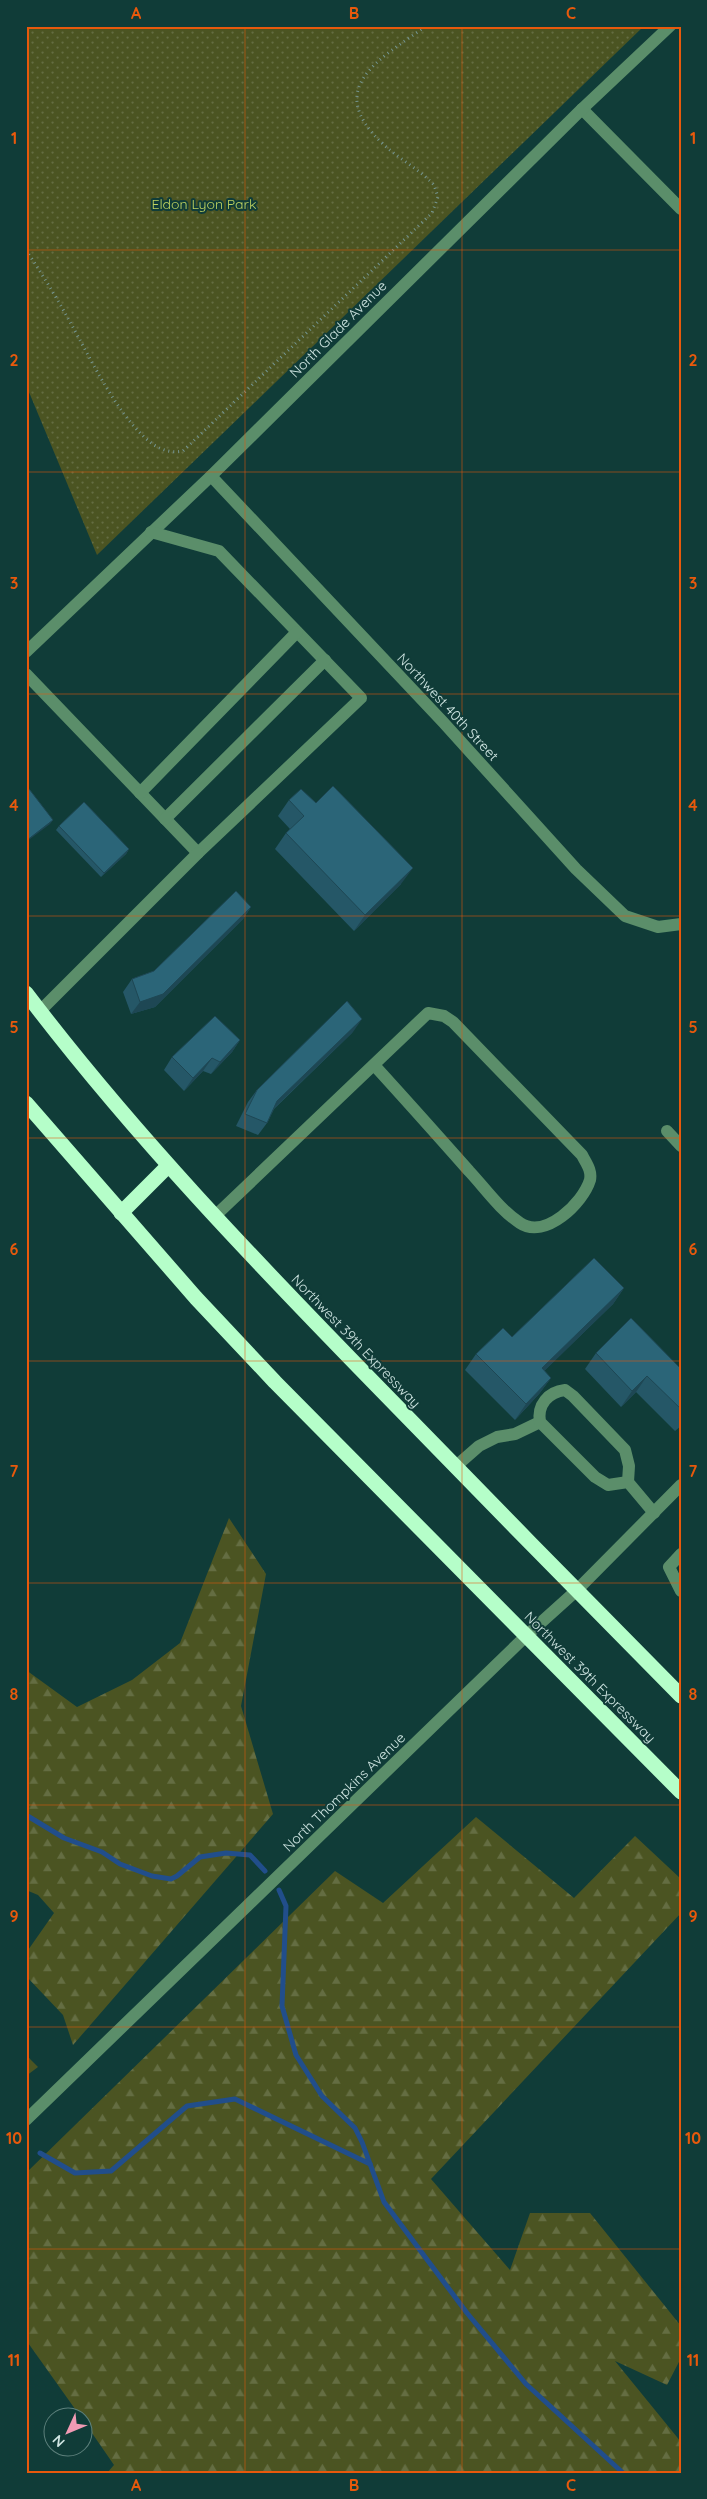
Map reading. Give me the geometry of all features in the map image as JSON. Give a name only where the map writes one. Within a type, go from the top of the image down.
[{"type":"highway","name":"Northwest 39th Expressway","points":[[26,993],[84,1068],[168,1166],[576,1591],[680,1693]]},
{"type":"highway","name":"Northwest 39th Expressway","points":[[26,1103],[196,1298],[275,1382],[681,1792]]},
{"type":"highway","points":[[121,1213],[168,1166]]},
{"type":"street","name":"North Glade Avenue","points":[[26,652],[210,476],[582,109],[670,26]]},
{"type":"street","points":[[582,109],[681,209]]},
{"type":"street","name":"Northwest 40th Street","points":[[210,476],[443,722],[576,869],[625,916],[658,927],[681,924]]},
{"type":"street","points":[[40,1011],[198,853],[361,698],[219,551],[151,532]]},
{"type":"street","points":[[140,793],[297,632]]},
{"type":"street","points":[[165,819],[325,660]]},
{"type":"street","points":[[26,674],[198,853]]},
{"type":"street","points":[[215,1216],[428,1013],[444,1016],[453,1022],[582,1155],[590,1169],[590,1180],[576,1204],[552,1223],[540,1227],[521,1224],[496,1200],[374,1065]]},
{"type":"street","points":[[666,1131],[681,1146]]},
{"type":"street","points":[[628,1482],[608,1485],[595,1477],[540,1422],[538,1412],[541,1404],[555,1391],[565,1390],[625,1450],[630,1466],[628,1482],[654,1513]]},
{"type":"street","points":[[455,1466],[479,1446],[497,1437],[516,1434],[540,1422]]},
{"type":"street","name":"North Thompkins Avenue","points":[[26,2120],[526,1636],[576,1591],[681,1485]]},
{"type":"street","points":[[681,1554],[669,1567],[681,1591]]},
{"type":"path","points":[[26,250],[70,321],[101,378],[130,421],[153,444],[162,450],[169,452],[183,450],[432,213],[438,197],[434,185],[373,134],[360,114],[357,94],[359,84],[366,73],[426,26]]},
{"type":"green space","name":"Eldon Lyon Park","points":[[26,26],[644,26],[97,555],[26,385]]},
{"type":"green space","points":[[229,1518],[266,1574],[241,1706],[273,1814],[73,2045],[63,2015],[26,1976],[26,1953],[54,1913],[38,1895],[26,1890],[26,1670],[77,1707],[132,1680],[180,1643]]},
{"type":"green space","points":[[476,1817],[574,1898],[635,1836],[681,1879],[681,1913],[431,2179],[510,2270],[530,2213],[590,2213],[681,2326],[681,2358],[667,2385],[615,2361],[681,2442],[681,2473],[107,2473],[114,2465],[92,2433],[92,2406],[73,2406],[26,2340],[26,2173],[335,1871],[383,1903]]},
{"type":"green space","points":[[26,2055],[38,2067],[26,2076]]},
{"type":"building","points":[[26,785],[53,820],[26,841]]},
{"type":"building","points":[[333,786],[413,868],[365,915],[286,833],[304,816],[289,800],[301,789],[316,803]]},
{"type":"building","points":[[84,802],[129,849],[104,873],[59,826]]},
{"type":"building","points":[[236,891],[251,907],[163,994],[140,1002],[132,979],[154,971]]},
{"type":"building","points":[[347,1001],[362,1019],[277,1101],[267,1123],[245,1114],[257,1090]]},
{"type":"building","points":[[215,1016],[240,1040],[220,1062],[212,1058],[193,1078],[172,1057]]},
{"type":"building","points":[[594,1258],[624,1288],[542,1368],[551,1378],[526,1404],[476,1354],[503,1328],[512,1337]]},
{"type":"building","points":[[631,1318],[681,1369],[681,1409],[647,1376],[632,1391],[596,1353]]},
{"type":"waterway","points":[[26,1815],[64,1838],[102,1852],[120,1864],[152,1876],[171,1879],[200,1857],[226,1853],[250,1855],[265,1871]]},
{"type":"waterway","points":[[279,1890],[286,1906],[282,2006],[296,2055],[322,2096],[355,2128],[384,2202],[467,2313],[526,2384],[623,2473]]},
{"type":"waterway","points":[[40,2153],[75,2173],[111,2171],[187,2106],[235,2099],[370,2164]]}]
